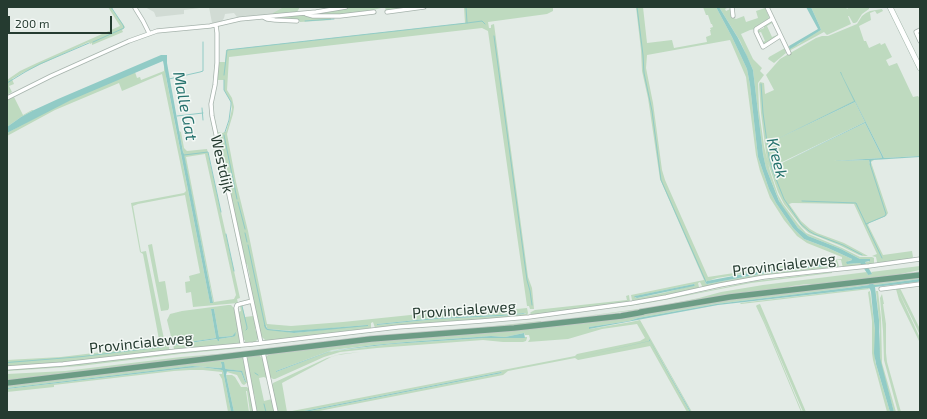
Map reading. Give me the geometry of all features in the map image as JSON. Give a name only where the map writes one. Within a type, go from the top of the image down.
[{"type":"main road","name":"Provincialeweg","points":[[7,383],[371,339],[500,329],[643,312],[730,297],[918,274]]},
{"type":"street","points":[[7,98],[51,76],[149,33],[161,30],[216,25],[235,19],[304,14],[346,7]]},
{"type":"street","points":[[388,12],[424,7]]},
{"type":"street","points":[[732,7],[733,16]]},
{"type":"street","points":[[767,7],[789,53]]},
{"type":"street","points":[[890,7],[920,68]]},
{"type":"street","points":[[135,8],[149,33]]},
{"type":"street","points":[[304,14],[311,16],[340,16],[374,12]]},
{"type":"street","points":[[262,17],[275,20],[297,21]]},
{"type":"street","points":[[772,19],[756,29],[763,47],[780,36]]},
{"type":"street","name":"Westdijk","points":[[216,25],[217,63],[215,85],[211,104],[212,116],[261,343]]},
{"type":"street","points":[[920,30],[916,32],[920,41]]},
{"type":"street","name":"Provincialeweg","points":[[7,368],[63,364],[405,326],[492,321],[594,309],[654,300],[720,285],[760,278],[920,259]]},
{"type":"street","points":[[881,289],[920,284]]},
{"type":"street","points":[[242,343],[236,308],[240,304],[252,301]]},
{"type":"street","points":[[263,352],[276,412]]},
{"type":"street","points":[[245,358],[255,412]]},
{"type":"shaded area","points":[[145,7],[207,7],[184,10],[184,14],[156,17],[154,12]]},
{"type":"shaded area","points":[[209,7],[299,7],[296,12],[237,17],[234,13],[225,14],[222,21],[212,23]]},
{"type":"green space","points":[[108,7],[114,7],[112,9],[125,27],[122,30],[123,32],[92,45],[92,43],[90,44],[89,42],[24,72],[12,79],[14,84],[9,86],[12,92],[7,95],[7,80],[20,71],[120,26]]},
{"type":"green space","points":[[284,7],[300,7],[297,12],[273,15],[273,13]]},
{"type":"green space","points":[[354,7],[385,7],[339,15],[309,15],[328,12]]},
{"type":"green space","points":[[385,7],[418,7],[386,11]]},
{"type":"green space","points":[[464,7],[553,7],[553,11],[547,14],[488,22],[489,28],[491,28],[491,25],[494,24],[528,277],[532,288],[534,309],[530,309],[529,306],[527,306],[488,31],[482,28],[229,57],[227,90],[232,98],[234,107],[227,134],[267,324],[291,326],[420,314],[527,308],[528,313],[527,316],[375,328],[373,322],[371,323],[371,328],[269,341],[265,340],[261,336],[247,264],[217,132],[226,132],[232,109],[231,102],[224,90],[224,80],[217,80],[219,62],[225,62],[226,50],[465,23]],"holes":[[[526,314],[437,319],[377,325],[436,318]],[[266,325],[268,329],[294,331],[368,325],[294,333],[266,329]]]},
{"type":"green space","points":[[636,7],[643,7],[647,43],[672,40],[674,48],[707,42],[706,37],[711,35],[710,28],[713,27],[703,7],[716,7],[747,69],[758,157],[769,189],[776,203],[793,228],[804,239],[852,259],[848,261],[848,264],[860,263],[862,266],[843,268],[841,260],[837,260],[839,266],[837,268],[797,271],[703,287],[700,282],[698,283],[698,288],[634,302],[631,295],[704,280],[660,179],[648,98],[642,71]],"holes":[[[730,40],[746,77],[756,155],[770,198],[784,220],[797,236],[807,243],[842,257],[842,259],[793,264],[708,277],[662,170],[653,103],[646,68],[647,55]],[[833,263],[835,265],[760,274],[706,284],[705,282],[717,278]],[[694,284],[695,285],[635,298],[636,296]]]},
{"type":"green space","points":[[719,7],[729,7],[725,9],[726,11],[730,9],[731,17],[736,19],[744,16],[746,22],[758,18],[756,11],[765,8],[769,17],[768,20],[755,29],[741,34],[753,59],[762,68],[760,71],[764,75],[758,83],[759,110],[764,146],[770,171],[778,195],[783,204],[806,233],[860,257],[872,257],[874,258],[874,264],[867,265],[865,262],[869,262],[868,259],[860,259],[841,249],[808,236],[798,228],[780,203],[766,168],[763,154],[753,70],[740,41]]},
{"type":"green space","points":[[811,7],[846,7],[847,9],[849,7],[869,7],[869,9],[862,14],[857,22],[853,23],[848,16],[851,24],[827,35],[824,32],[789,51],[787,47],[799,44],[821,30]]},
{"type":"green space","points":[[882,9],[883,11],[877,14],[875,11],[870,13],[871,20],[859,26],[864,41],[866,41],[869,48],[880,43],[881,45],[885,43],[892,57],[886,60],[889,66],[897,63],[913,97],[918,96],[920,99],[920,156],[884,158],[855,101],[773,141],[855,102],[865,122],[778,165],[865,123],[882,158],[833,161],[869,160],[870,165],[871,161],[873,160],[920,157],[874,160],[871,162],[888,213],[886,216],[869,223],[868,225],[883,255],[912,251],[913,257],[911,259],[878,264],[876,257],[872,256],[877,254],[854,204],[789,204],[801,221],[810,229],[844,243],[868,256],[859,255],[809,233],[802,227],[784,204],[778,192],[768,163],[761,113],[759,84],[760,82],[764,83],[765,94],[774,90],[766,75],[780,59],[816,38],[828,36],[857,24],[862,16],[870,11]]},
{"type":"green space","points":[[303,15],[331,17],[331,20],[300,22],[299,20],[289,21],[266,18]]},
{"type":"green space","points":[[771,21],[772,23],[767,26],[772,37],[778,36],[764,44],[762,42],[765,41],[761,32],[758,33],[757,31],[764,28],[764,26]]},
{"type":"green space","points":[[785,48],[786,53],[774,63],[768,59],[769,57]]},
{"type":"green space","points":[[165,65],[166,77],[210,303],[213,302],[179,131],[181,132],[184,148],[187,151],[207,149],[240,298],[237,299],[238,303],[193,307],[191,292],[186,293],[185,282],[190,281],[189,276],[200,273],[185,195],[138,204],[133,206],[141,252],[146,251],[165,344],[169,344],[169,350],[65,362],[7,366],[7,360],[61,357],[160,345],[143,254],[140,252],[131,203],[184,193],[186,191],[162,74],[122,91],[119,83],[55,110],[7,136],[7,133],[78,96],[135,72],[137,78],[140,77],[141,80],[164,71]],"holes":[[[205,154],[236,295],[234,299],[214,302],[186,157]]]},
{"type":"green space","points":[[14,97],[23,115],[34,110],[7,127],[7,100]]},
{"type":"green space","points":[[152,244],[159,282],[165,281],[169,305],[168,310],[161,311],[148,245]]},
{"type":"green space","points":[[920,266],[920,270],[896,275],[820,284],[807,284],[637,310],[571,318],[653,307],[721,292],[763,285],[867,272],[868,275],[872,273],[871,272]]},
{"type":"green space","points":[[832,272],[751,283],[654,302],[611,308],[661,300],[755,281]]},
{"type":"green space","points":[[920,276],[920,279],[875,285],[873,283],[855,287],[716,304],[638,318],[629,321],[589,327],[590,329],[640,320],[692,412],[653,345],[690,412],[687,412],[650,346],[578,360],[575,358],[508,371],[503,375],[314,412],[305,412],[502,373],[299,412],[287,412],[575,356],[577,354],[640,341],[645,338],[637,324],[602,329],[568,339],[528,342],[530,339],[529,335],[525,335],[524,333],[505,337],[491,336],[406,342],[332,350],[276,372],[328,352],[335,351],[392,344],[484,338],[527,337],[526,341],[523,342],[483,340],[340,352],[324,357],[275,379],[270,377],[266,359],[266,357],[271,353],[351,343],[622,319],[710,302]]},
{"type":"green space","points":[[868,288],[870,289],[740,303]]},
{"type":"green space","points":[[900,288],[920,329],[920,335],[898,290],[920,338],[920,343],[899,300],[896,289]]},
{"type":"green space","points":[[870,291],[875,330],[875,361],[890,412],[887,412],[873,360],[872,321],[868,292]]},
{"type":"green space","points":[[876,291],[878,291],[881,318],[882,363],[896,412],[894,412],[880,361],[880,332]]},
{"type":"green space","points":[[882,294],[886,324],[887,362],[901,412],[898,412],[884,360],[880,298]]},
{"type":"green space","points":[[629,295],[630,302],[532,315],[530,313],[535,310],[627,300],[626,296]]},
{"type":"green space","points":[[760,304],[806,412],[803,412],[758,306],[801,412],[756,306]]},
{"type":"green space","points":[[231,305],[234,308],[241,343],[174,349],[167,320],[170,314],[182,311]],"holes":[[[211,309],[214,309],[219,337],[232,336],[237,332],[232,337],[219,339],[218,341],[218,339],[175,345],[216,338]]]},
{"type":"green space","points":[[242,305],[245,317],[253,316],[256,327],[255,329],[258,333],[258,339],[255,342],[245,343],[238,312],[241,311],[240,306]]},
{"type":"green space","points":[[541,321],[482,329],[355,338],[475,328]]},
{"type":"green space","points":[[486,323],[402,329],[407,328]]},
{"type":"green space","points":[[402,329],[245,347],[245,346]]},
{"type":"green space","points":[[241,347],[80,366],[7,371],[7,369],[64,366],[189,351]]},
{"type":"green space","points":[[242,352],[7,381],[7,374],[65,371],[181,357]]},
{"type":"green space","points":[[360,352],[331,357],[282,383],[287,412],[277,412],[272,386],[273,383],[327,358],[341,354]]},
{"type":"green space","points":[[258,355],[263,359],[268,379],[264,377],[259,378],[264,401],[272,399],[275,412],[256,412],[255,397],[247,356]]},
{"type":"green space","points":[[243,357],[248,382],[244,385],[237,375],[227,371],[241,372],[246,382],[242,372],[226,369],[221,363],[221,368],[194,366],[7,388],[7,384]]},
{"type":"green space","points":[[201,367],[223,371],[231,412],[228,412],[222,379],[219,374],[222,374],[222,372],[203,370],[174,371],[7,392],[7,389]]},
{"type":"green space","points":[[226,375],[232,375],[241,387],[247,387],[249,389],[254,412],[250,412],[246,391],[249,412],[234,412]]},
{"type":"water","points":[[716,7],[719,7],[738,38],[753,70],[763,154],[766,168],[779,201],[798,228],[808,236],[841,249],[860,259],[870,259],[870,261],[865,262],[872,274],[868,275],[860,263],[847,264],[846,262],[852,259],[804,239],[793,228],[776,203],[769,189],[758,157],[747,69]]},
{"type":"water","points":[[806,7],[811,7],[821,30],[790,49],[789,46],[818,29]]},
{"type":"water","points":[[161,55],[167,55],[167,63],[183,152],[213,303],[210,303],[163,61],[71,100],[7,133],[7,127],[34,110]]},
{"type":"water","points":[[840,72],[884,158],[920,157],[873,160],[871,161],[871,165],[869,160],[833,161],[882,158],[865,123],[778,165],[865,122],[855,102],[773,141],[854,101]]},
{"type":"water","points":[[835,263],[833,265],[760,274],[707,284],[705,283],[707,281],[749,273]]},
{"type":"water","points":[[920,279],[920,281],[917,282],[875,287],[879,320],[880,358],[894,412],[890,412],[876,364],[874,353],[875,330],[871,292],[869,288],[718,305],[589,329],[589,327],[629,321],[638,318],[716,304],[855,287],[873,283],[875,285]]},
{"type":"water","points":[[694,284],[694,286],[637,298],[634,297],[635,296]]},
{"type":"water","points":[[211,309],[214,309],[219,337],[232,336],[236,332],[235,336],[219,339],[219,341],[217,339],[175,345],[216,338]]},
{"type":"water","points":[[526,313],[501,316],[437,319],[377,325],[436,318]]},
{"type":"water","points":[[264,325],[268,329],[290,331],[368,326],[294,333],[267,330]]},
{"type":"water","points":[[641,325],[691,412],[650,341],[580,357],[649,341]]},
{"type":"water","points":[[524,333],[525,338],[484,338],[392,344],[331,351],[276,372],[330,351],[406,342],[491,336],[505,337]]},
{"type":"water","points":[[164,346],[82,357],[7,363],[83,356]]},
{"type":"water","points":[[221,362],[224,362],[226,369],[242,371],[246,382],[241,372],[227,371],[226,375],[234,412],[231,412],[223,371],[201,367],[7,389],[192,366],[221,368]]},
{"type":"water","points":[[501,372],[502,373],[299,412]]},
{"type":"waterway","points":[[93,42],[124,28],[111,7]]},
{"type":"waterway","points":[[466,7],[467,23],[482,21],[485,24]]},
{"type":"waterway","points":[[637,7],[644,73],[652,111],[661,180],[706,282]]},
{"type":"waterway","points":[[305,21],[334,19]]},
{"type":"waterway","points":[[224,75],[227,50],[467,23]]},
{"type":"waterway","points":[[494,36],[527,280],[532,305]]},
{"type":"waterway","name":"Malle Gat","points":[[169,79],[203,71],[203,42]]},
{"type":"waterway","points":[[7,83],[40,64],[89,43]]},
{"type":"waterway","points":[[224,80],[224,90],[231,102],[229,120],[225,132]]},
{"type":"waterway","name":"Kreek","points":[[761,84],[769,157],[772,169],[784,199],[801,224],[809,231],[843,245],[862,255]]},
{"type":"waterway","name":"Malle Gat","points":[[202,108],[203,120]]},
{"type":"waterway","name":"Malle Gat","points":[[177,116],[203,113]]},
{"type":"waterway","points":[[224,135],[237,199]]},
{"type":"waterway","points":[[184,155],[208,152],[221,212]]},
{"type":"waterway","points":[[866,224],[885,216],[886,214],[870,164]]},
{"type":"waterway","points":[[802,201],[856,203],[882,258]]},
{"type":"waterway","points":[[238,202],[245,229]]},
{"type":"waterway","points":[[245,233],[247,242]]},
{"type":"waterway","points":[[226,234],[234,271]]},
{"type":"waterway","points":[[248,245],[265,326]]},
{"type":"waterway","points":[[242,306],[247,327],[246,330]]},
{"type":"waterway","points":[[264,404],[266,412]]}]
